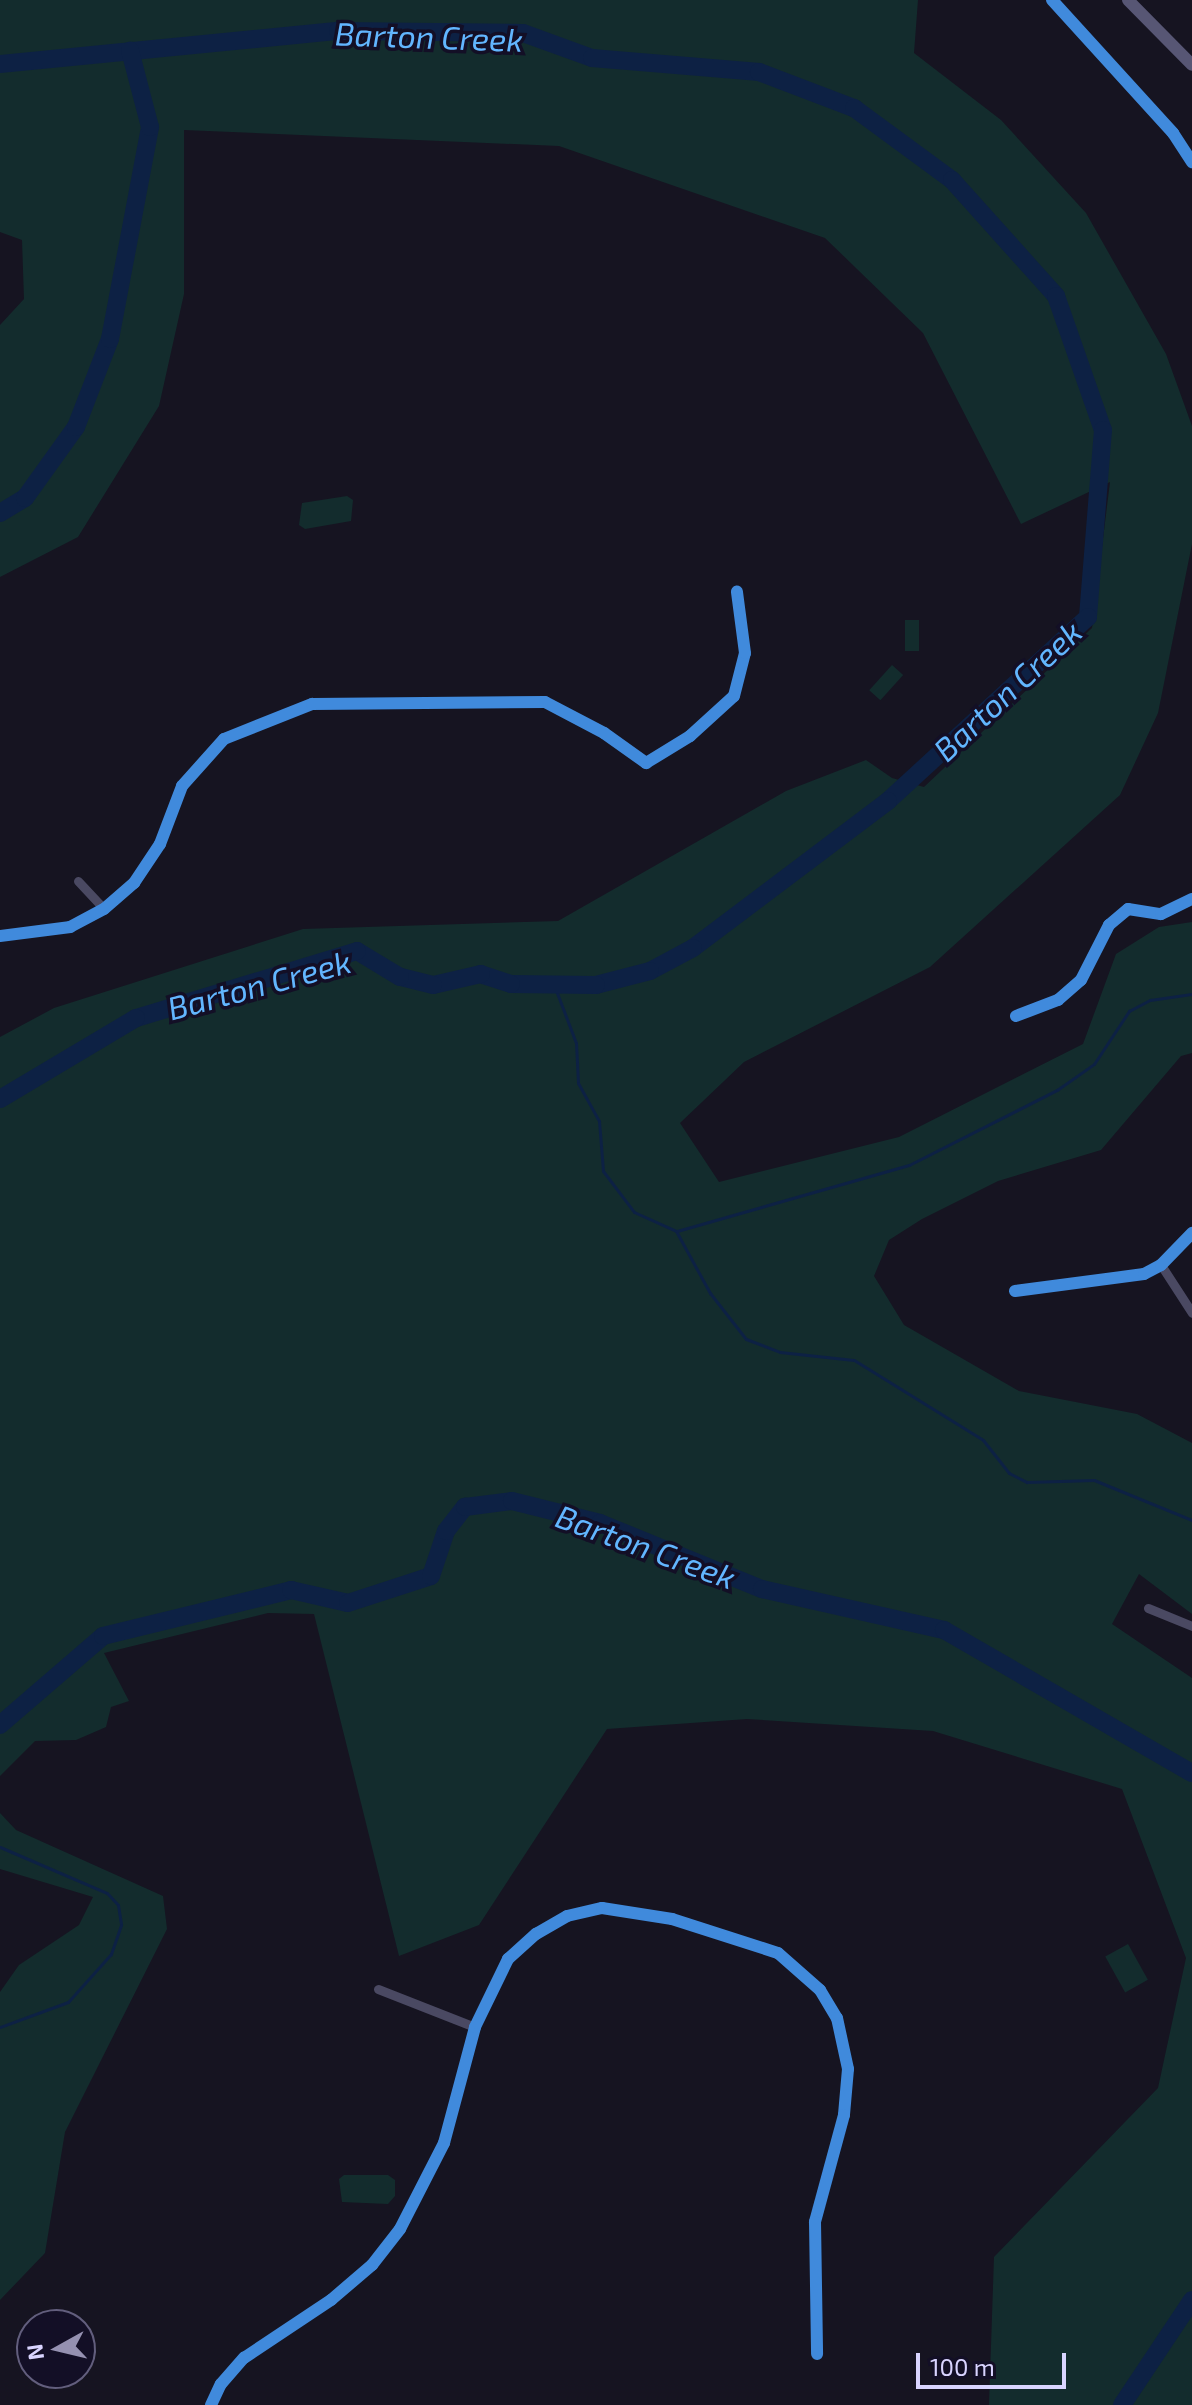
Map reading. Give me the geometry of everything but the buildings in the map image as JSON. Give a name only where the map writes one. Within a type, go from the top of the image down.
[{"type":"street","points":[[1052,0],[1173,133],[1192,162]]},
{"type":"street","points":[[1128,0],[1192,65]]},
{"type":"street","points":[[0,936],[33,936],[70,927],[104,909],[134,883],[160,844],[182,786],[224,739],[312,704],[545,702],[604,733],[646,763],[690,736],[734,696],[745,653],[737,592]]},
{"type":"street","points":[[78,881],[104,909]]},
{"type":"street","points":[[1016,1016],[1058,1000],[1081,980],[1109,925],[1128,909],[1161,914],[1192,899]]},
{"type":"street","points":[[1015,1291],[1123,1279],[1161,1265],[1192,1233]]},
{"type":"street","points":[[1161,1265],[1192,1313]]},
{"type":"street","points":[[1148,1608],[1192,1626]]},
{"type":"street","points":[[211,2405],[221,2384],[244,2358],[331,2300],[372,2265],[400,2229],[444,2143],[475,2027],[508,1959],[536,1934],[567,1916],[602,1908],[672,1919],[778,1953],[802,1970],[837,2018],[848,2069],[844,2115],[815,2222],[817,2354]]},
{"type":"street","points":[[378,1989],[475,2027]]},
{"type":"green space","points":[[0,0],[918,0],[914,53],[1001,120],[1086,213],[1166,354],[1192,426],[1192,544],[1158,713],[1120,795],[930,967],[744,1062],[680,1123],[719,1182],[899,1137],[1083,1044],[1116,954],[1159,927],[1192,922],[1192,1053],[1181,1056],[1101,1150],[998,1181],[922,1219],[889,1240],[874,1276],[904,1325],[1019,1391],[1137,1414],[1192,1443],[1192,1614],[1139,1574],[1112,1624],[1192,1678],[1192,2405],[989,2405],[994,2257],[1158,2088],[1186,1958],[1122,1789],[933,1731],[747,1719],[607,1729],[479,1925],[399,1956],[314,1614],[268,1613],[104,1653],[129,1701],[111,1707],[106,1727],[76,1740],[35,1741],[0,1776],[0,1037],[54,1008],[303,929],[558,921],[786,791],[866,760],[892,778],[924,787],[1092,628],[1110,482],[1021,524],[923,333],[825,238],[559,146],[184,130],[184,294],[159,406],[78,537],[0,577],[0,325],[24,299],[22,240],[0,232]]},
{"type":"green space","points":[[347,496],[353,500],[351,521],[305,529],[299,525],[302,503]]},
{"type":"green space","points":[[905,620],[919,620],[919,651],[905,651]]},
{"type":"green space","points":[[892,665],[903,675],[880,700],[869,690]]},
{"type":"green space","points":[[0,1813],[16,1830],[163,1896],[167,1929],[65,2132],[45,2253],[0,2300],[0,1992],[19,1965],[79,1925],[93,1897],[0,1869]]},
{"type":"green space","points":[[1128,1944],[1148,1980],[1125,1992],[1105,1957]]},
{"type":"green space","points":[[344,2175],[388,2175],[395,2180],[395,2196],[388,2204],[342,2202],[339,2179]]},
{"type":"waterway","name":"Barton Creek","points":[[0,64],[338,31],[523,33],[592,58],[759,72],[854,108],[952,180],[1056,296],[1103,430],[1088,617],[888,801],[693,948],[650,971],[596,985],[511,984],[481,974],[433,985],[400,977],[357,951],[136,1018],[0,1099]]},
{"type":"waterway","points":[[0,513],[25,498],[76,427],[110,339],[150,127],[130,51]]},
{"type":"waterway","points":[[554,985],[576,1043],[578,1083],[599,1121],[603,1171],[634,1212],[676,1231],[710,1293],[746,1339],[780,1352],[854,1360],[983,1440],[1009,1473],[1027,1482],[1094,1480],[1192,1520]]},
{"type":"waterway","points":[[677,1231],[909,1165],[1057,1090],[1094,1064],[1129,1011],[1150,1000],[1192,994]]},
{"type":"waterway","name":"Barton Creek","points":[[0,1725],[103,1636],[291,1590],[348,1603],[431,1576],[446,1531],[465,1507],[512,1501],[600,1523],[762,1589],[944,1630],[1192,1773]]},
{"type":"waterway","points":[[0,1847],[107,1893],[118,1905],[121,1925],[111,1954],[68,2002],[0,2027]]},
{"type":"waterway","name":"Barton Creek","points":[[1122,2405],[1192,2300]]},
{"type":"cycle path","points":[[1052,0],[1173,133],[1192,162]]},
{"type":"cycle path","points":[[0,936],[70,927],[104,909],[134,883],[160,844],[182,786],[224,739],[312,704],[545,702],[604,733],[646,763],[690,736],[734,696],[745,653],[737,592]]},
{"type":"cycle path","points":[[1016,1016],[1058,1000],[1081,980],[1109,925],[1128,909],[1161,914],[1192,899]]},
{"type":"cycle path","points":[[1015,1291],[1144,1274],[1161,1265],[1192,1233]]},
{"type":"cycle path","points":[[211,2405],[221,2384],[244,2358],[331,2300],[372,2265],[400,2229],[444,2143],[475,2027],[508,1959],[536,1934],[567,1916],[602,1908],[672,1919],[778,1953],[820,1990],[837,2018],[848,2069],[844,2115],[815,2222],[817,2354]]}]
